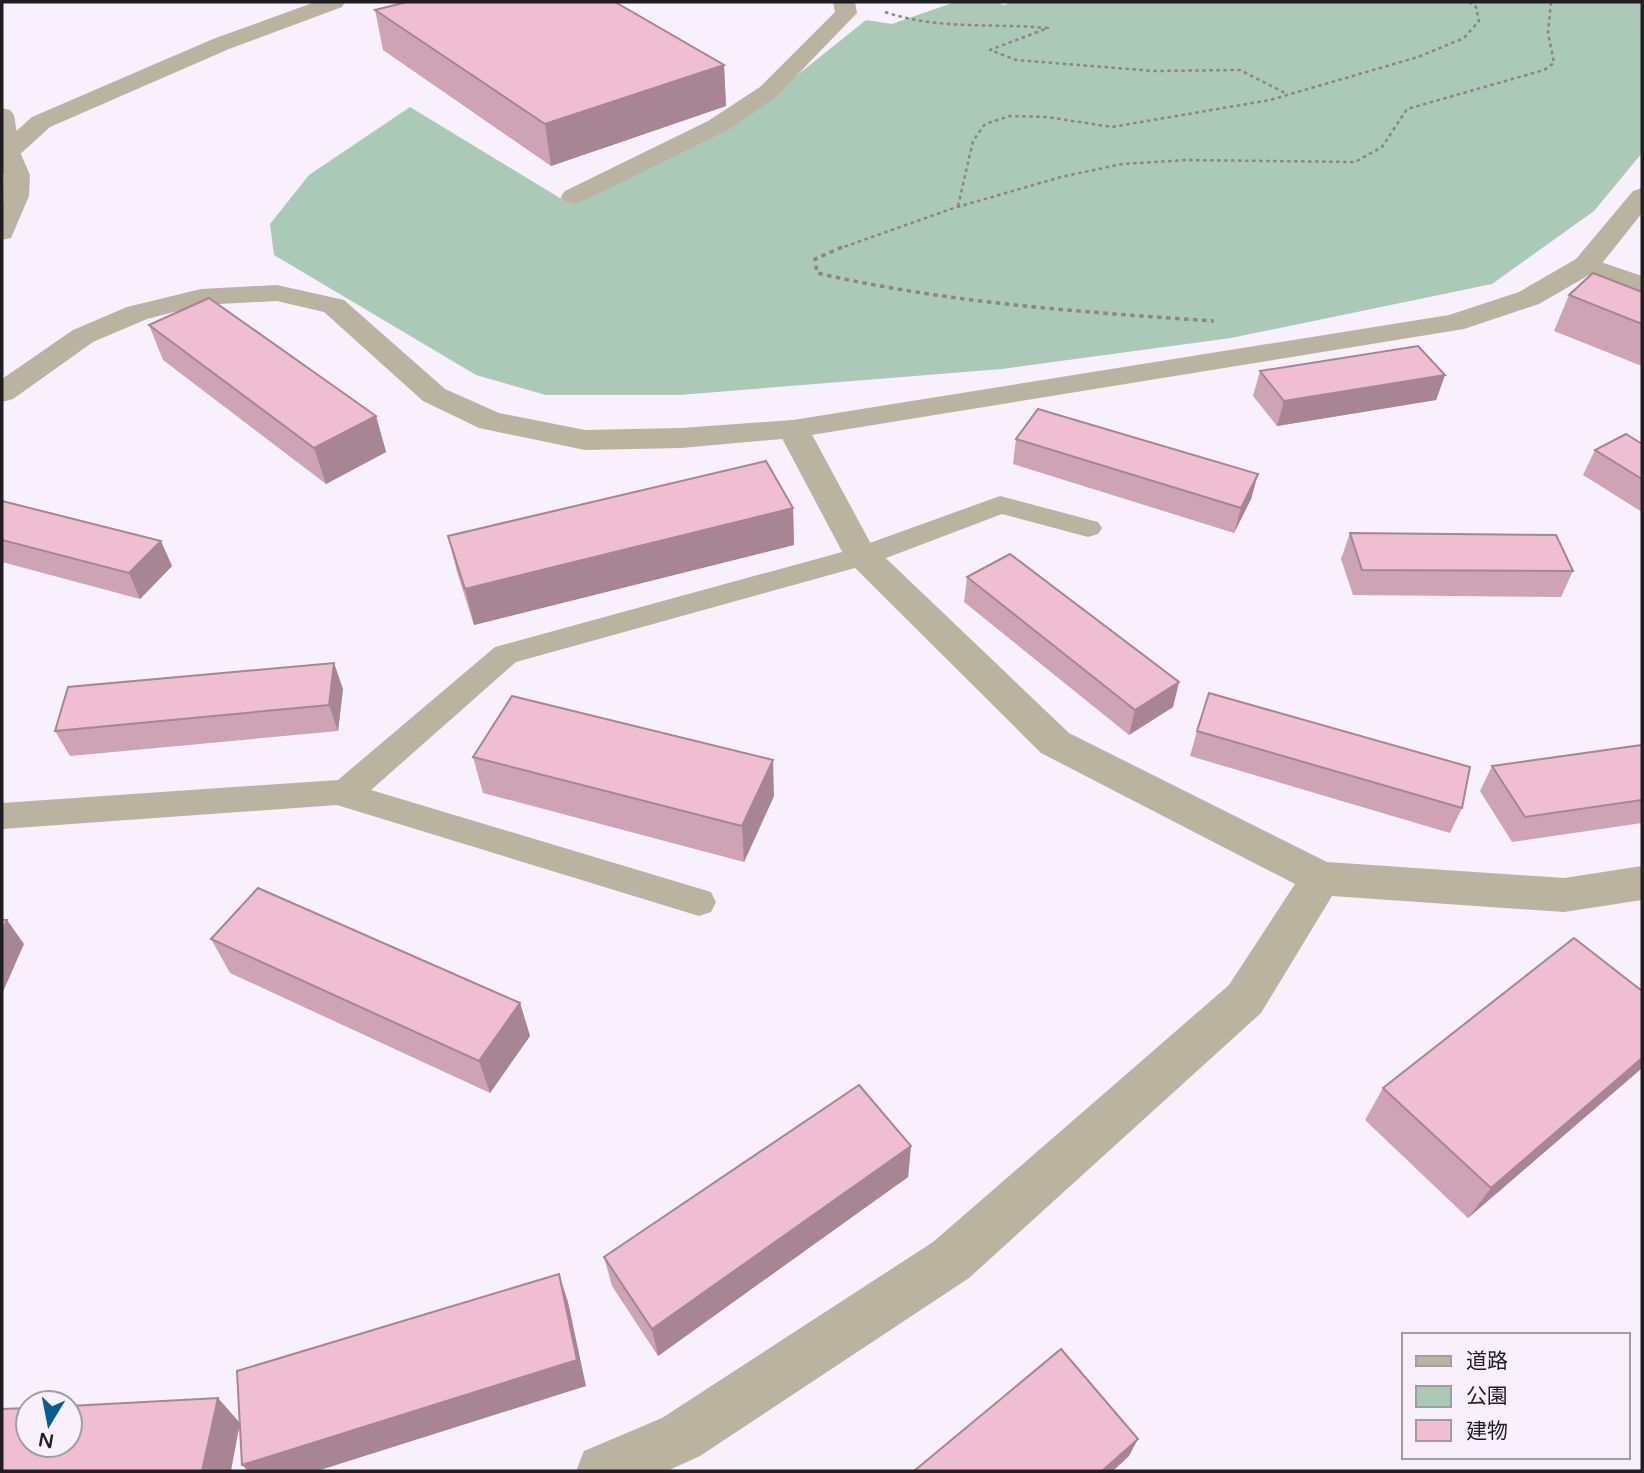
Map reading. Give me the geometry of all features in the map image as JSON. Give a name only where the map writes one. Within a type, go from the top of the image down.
[{"type":"street","points":[[5,153],[41,122],[231,39],[334,2]]},
{"type":"street","points":[[574,196],[718,126],[768,92],[846,13],[844,2]]},
{"type":"street","points":[[2,232],[16,196],[17,175],[5,153],[3,118]]},
{"type":"street","points":[[2,393],[83,336],[137,313],[201,297],[278,293],[334,306],[433,395],[490,421],[585,440],[681,438],[793,429],[1454,323],[1529,298],[1586,265],[1642,196]]},
{"type":"street","points":[[1586,265],[1642,285]]},
{"type":"street","points":[[793,429],[863,556],[1055,743],[1321,878],[1564,895],[1642,883]]},
{"type":"street","points":[[604,1471],[681,1437],[951,1260],[1245,999],[1321,878]]},
{"type":"lane","points":[[345,793],[506,654],[863,556],[1000,505],[1088,528]]},
{"type":"lane","points":[[2,816],[345,793],[699,902]]},
{"type":"path","points":[[958,206],[973,141],[985,124],[1010,117],[1022,117],[1112,127],[1288,95],[1418,57],[1464,38],[1479,21],[1476,7],[1469,2]]},
{"type":"path","points":[[1223,321],[1040,309],[861,283],[817,273],[815,259],[850,242],[958,206],[1070,174],[1122,164],[1163,160],[1355,162],[1382,147],[1407,109],[1544,70],[1554,63],[1549,52],[1548,32],[1551,2]]},
{"type":"path","points":[[884,12],[909,22],[947,26],[1025,25],[1048,29],[990,50],[1016,60],[1154,71],[1240,70],[1288,95]]},
{"type":"green space","points":[[955,2],[994,2],[1004,5],[1013,2],[1642,2],[1642,153],[1594,211],[1492,284],[1231,338],[1002,369],[679,395],[546,395],[476,375],[274,255],[270,224],[309,175],[410,107],[560,198],[761,104],[866,20],[892,24]]},
{"type":"building","points":[[407,2],[615,2],[724,65],[545,124],[375,10]]},
{"type":"building","points":[[1593,273],[1642,292],[1642,324],[1569,295]]},
{"type":"building","points":[[209,298],[376,416],[314,448],[149,325]]},
{"type":"building","points":[[1418,346],[1445,375],[1284,401],[1260,371]]},
{"type":"building","points":[[1038,409],[1258,474],[1241,508],[1016,439]]},
{"type":"building","points":[[1626,434],[1642,444],[1642,479],[1595,450]]},
{"type":"building","points":[[766,461],[793,508],[465,589],[448,536]]},
{"type":"building","points":[[2,501],[161,541],[129,573],[2,540]]},
{"type":"building","points":[[1350,533],[1556,535],[1573,571],[1362,570]]},
{"type":"building","points":[[1010,554],[1179,682],[1135,710],[967,577]]},
{"type":"building","points":[[334,663],[329,705],[55,731],[68,687]]},
{"type":"building","points":[[1209,693],[1470,767],[1462,808],[1197,731]]},
{"type":"building","points":[[512,696],[773,760],[742,826],[473,757]]},
{"type":"building","points":[[1642,745],[1642,800],[1525,817],[1492,766]]},
{"type":"building","points":[[258,888],[520,1003],[479,1061],[211,939]]},
{"type":"building","points":[[1574,938],[1642,991],[1642,1058],[1491,1188],[1383,1088]]},
{"type":"building","points":[[859,1085],[911,1146],[652,1329],[604,1257]]},
{"type":"building","points":[[559,1274],[577,1360],[242,1465],[237,1371]]},
{"type":"building","points":[[1061,1349],[1138,1439],[1102,1471],[914,1471]]},
{"type":"building","points":[[218,1398],[202,1471],[2,1471],[2,1409],[14,1409],[14,1459],[84,1459],[84,1405]]}]
